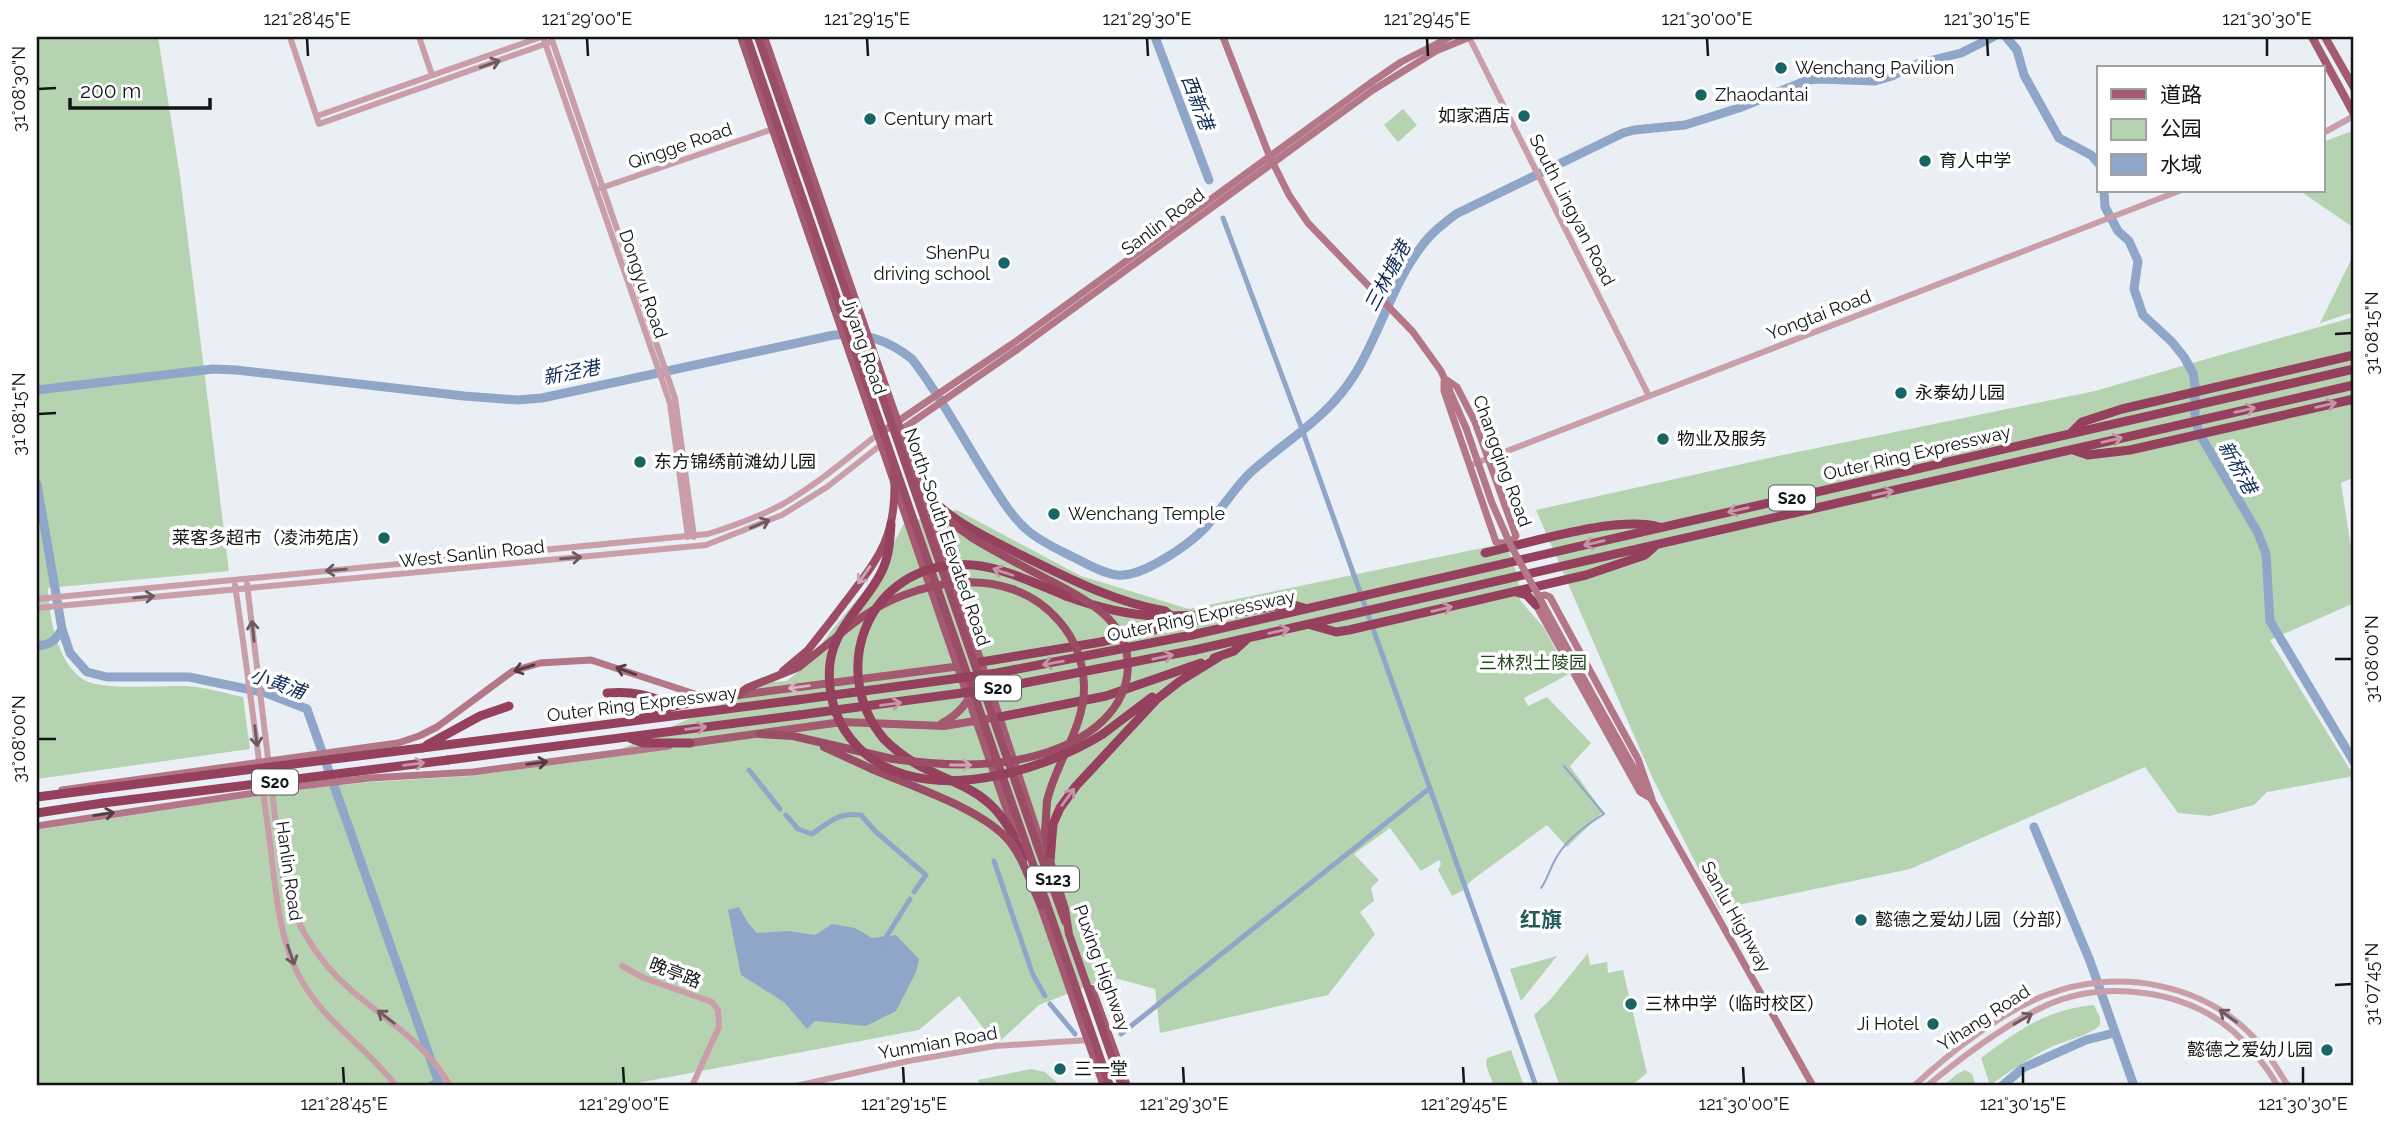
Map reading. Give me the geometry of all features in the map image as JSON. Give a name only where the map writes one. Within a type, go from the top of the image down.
[{"type":"highway","name":"North-South Elevated Road","points":[[747,37],[1110,1086]]},
{"type":"highway","name":"North-South Elevated Road","points":[[758,37],[1069,934],[1125,1086]]},
{"type":"highway","points":[[2069,435],[2082,422],[2106,413],[2354,355]]},
{"type":"highway","name":"Outer Ring Expressway","points":[[37,796],[422,748],[445,740],[640,720],[1021,669],[1192,635],[2354,369]]},
{"type":"highway","name":"Outer Ring Expressway","points":[[37,813],[999,688],[1195,650],[2354,385]]},
{"type":"highway","points":[[2072,450],[2088,455],[2114,452],[2354,399]]},
{"type":"highway","points":[[894,465],[889,549],[880,574],[841,630],[830,667],[830,688],[835,711],[846,732],[859,748],[894,770],[929,778],[961,779],[1001,775],[1040,765],[1066,754],[1103,734],[1170,683],[1180,681]]},
{"type":"highway","points":[[760,734],[781,735],[893,759],[944,765],[981,764],[1018,759],[1055,748],[1085,735],[1106,718],[1119,700],[1126,678],[1127,658],[1116,627],[1102,611],[972,537],[937,510],[907,470]]},
{"type":"highway","points":[[922,492],[976,532],[1092,589],[1126,602],[1165,611],[1170,615]]},
{"type":"highway","points":[[1485,553],[1606,526],[1646,523],[1660,528]]},
{"type":"highway","points":[[767,681],[808,650],[878,553],[891,524]]},
{"type":"highway","points":[[1516,536],[1528,543]]},
{"type":"highway","points":[[1310,624],[1336,632],[1363,627],[1596,572],[1645,555],[1656,545]]},
{"type":"highway","points":[[1053,925],[1039,900],[1011,830],[991,803],[970,788],[902,755],[878,732],[865,710],[857,677],[859,651],[870,618],[886,597],[913,576],[937,567],[963,564],[990,568],[1115,611],[1153,616],[1210,617]]},
{"type":"highway","points":[[1550,597],[1549,588],[1558,582]]},
{"type":"highway","points":[[738,695],[747,688],[803,664],[855,622],[905,594],[937,585],[988,584],[1018,592],[1045,607],[1063,625],[1075,646],[1081,663],[1084,697],[1078,724],[1053,777],[1047,801],[1045,832],[1069,934]]},
{"type":"highway","points":[[1514,592],[1527,595],[1536,605]]},
{"type":"highway","points":[[982,666],[1210,617],[1290,604],[1306,609]]},
{"type":"highway","points":[[1000,717],[1106,696],[1234,651],[1248,638]]},
{"type":"highway","points":[[1050,861],[1051,829],[1060,808],[1084,777],[1139,718],[1180,681],[1219,657]]},
{"type":"highway","points":[[607,693],[647,694],[674,706]]},
{"type":"highway","points":[[640,720],[651,711],[708,699]]},
{"type":"highway","points":[[445,740],[480,716],[509,706]]},
{"type":"highway","points":[[629,737],[643,743],[690,743]]},
{"type":"highway","points":[[816,742],[984,820],[1008,840],[1026,869]]},
{"type":"main road","name":"Jiyang Road","points":[[741,37],[957,667]]},
{"type":"main road","name":"Jiyang Road","points":[[764,37],[982,666]]},
{"type":"main road","name":"Changqing Road","points":[[1223,37],[1271,159],[1289,195],[1308,223],[1401,317],[1433,359],[1466,428]]},
{"type":"main road","name":"Sanlin Road","points":[[878,434],[930,411],[959,391],[1401,62],[1450,37]]},
{"type":"main road","name":"Sanlin Road","points":[[1271,159],[1402,71],[1436,51],[1469,37]]},
{"type":"main road","points":[[2312,37],[2354,115]]},
{"type":"main road","points":[[2325,37],[2354,88]]},
{"type":"main road","name":"Sanlin Road","points":[[882,444],[927,401],[1015,342],[1210,203]]},
{"type":"main road","name":"Changqing Road","points":[[1444,378],[1457,387],[1468,406],[1516,536],[1514,540],[1496,542],[1444,391],[1444,378]]},
{"type":"main road","name":"Sanlu Highway","points":[[1466,428],[1492,503],[1510,544],[1813,1086]]},
{"type":"main road","points":[[1485,553],[1492,549],[1496,542]]},
{"type":"main road","points":[[1536,605],[1540,596],[1550,597]]},
{"type":"main road","name":"Sanlu Highway","points":[[1550,597],[1639,759],[1652,799]]},
{"type":"main road","name":"Sanlu Highway","points":[[1536,605],[1640,792],[1652,799]]},
{"type":"main road","points":[[37,796],[398,743],[437,727],[513,671],[540,663],[591,660],[708,699],[982,666],[969,700],[955,717],[939,725]]},
{"type":"main road","name":"Puxing Highway","points":[[982,666],[1125,1086]]},
{"type":"main road","name":"Puxing Highway","points":[[957,667],[1104,1086]]},
{"type":"main road","points":[[37,826],[273,789],[370,778],[473,772],[842,722],[939,725],[1000,717]]},
{"type":"street","points":[[290,37],[318,120]]},
{"type":"street","points":[[419,37],[432,75]]},
{"type":"street","name":"South Lingyan Road","points":[[1469,37],[1649,396]]},
{"type":"street","points":[[318,120],[547,39]]},
{"type":"street","points":[[318,120],[432,75],[547,39]]},
{"type":"street","name":"Dongyu Road","points":[[547,39],[668,388],[676,398],[692,546]]},
{"type":"street","points":[[2324,132],[2354,115]]},
{"type":"street","name":"Qingge Road","points":[[599,189],[773,129]]},
{"type":"street","name":"Yongtai Road","points":[[1471,466],[2176,192]]},
{"type":"street","name":"West Sanlin Road","points":[[39,599],[708,534],[745,522],[780,506],[806,490],[878,434]]},
{"type":"street","name":"West Sanlin Road","points":[[40,608],[706,545],[782,515],[827,487],[882,444]]},
{"type":"street","points":[[269,576],[270,586]]},
{"type":"street","name":"Hanlin Road","points":[[247,578],[283,881],[292,909],[302,930],[338,978],[405,1031],[435,1064],[450,1086]]},
{"type":"street","name":"Hanlin Road","points":[[234,579],[281,918],[297,973],[323,1012],[396,1086]]},
{"type":"street","name":"晚亭路","points":[[622,966],[644,978],[712,1002],[718,1010],[719,1027],[692,1086]]},
{"type":"street","name":"Yihang Road","points":[[1913,1086],[1966,1043],[2015,1010],[2045,995],[2078,985],[2110,981],[2154,984],[2184,993],[2228,1015],[2258,1041],[2288,1086]]},
{"type":"street","name":"Yihang Road","points":[[1927,1086],[1970,1052],[2049,1004],[2080,995],[2112,991],[2153,994],[2184,1003],[2207,1014],[2251,1048],[2278,1086]]},
{"type":"street","name":"Yunmian Road","points":[[796,1086],[897,1063],[995,1046],[1087,1040]]},
{"type":"green space","points":[[37,37],[158,37],[180,176],[229,571],[48,588],[56,638],[67,663],[84,680],[93,683],[192,687],[243,697],[250,749],[37,779]]},
{"type":"green space","points":[[1403,109],[1417,125],[1398,142],[1384,125]]},
{"type":"green space","points":[[2352,131],[2354,135],[2354,228],[2301,192],[2324,192],[2324,142]]},
{"type":"green space","points":[[2354,254],[2354,312],[2320,323]]},
{"type":"green space","points":[[2354,317],[2354,477],[2341,483],[2354,567],[2354,603],[2270,640],[2354,776],[2267,792],[2254,805],[2210,816],[2178,813],[2145,767],[1910,869],[1719,909],[1653,779],[1536,510],[1778,456],[2095,391]]},
{"type":"green space","name":"三林烈士陵园","points":[[957,510],[1081,576],[1189,609],[1506,543],[1518,577],[1520,600],[1544,628],[1569,674],[1524,698],[1528,706],[1547,697],[1591,743],[1570,766],[1603,812],[1567,847],[1547,825],[1452,896],[1438,870],[1441,864],[1439,860],[1421,871],[1390,828],[1354,854],[1379,880],[1371,888],[1374,901],[1360,912],[1375,934],[1328,995],[1160,1033],[1155,989],[1111,977],[1039,1005],[996,1045],[959,996],[919,1030],[621,1086],[37,1086],[37,830],[302,789],[471,776],[601,758],[772,682],[787,681],[807,664],[879,573],[904,523]]},
{"type":"green space","points":[[1588,953],[1590,965],[1607,962],[1608,973],[1623,970],[1647,1073],[1631,1086],[1560,1086],[1534,1015],[1550,1000]]},
{"type":"green space","points":[[1557,956],[1521,1001],[1510,969]]},
{"type":"green space","points":[[2094,1005],[2100,1018],[2100,1025],[2095,1029],[2043,1051],[1990,1085],[1981,1058],[2033,1023],[2061,1011]]},
{"type":"green space","points":[[1511,1050],[1524,1086],[1494,1086],[1486,1065],[1487,1058]]},
{"type":"green space","points":[[1031,1069],[1045,1072],[1061,1086],[980,1086],[978,1080]]},
{"type":"green space","points":[[1965,1070],[1972,1074],[1976,1086],[1943,1086],[1957,1074]]},
{"type":"water","points":[[739,907],[757,933],[788,931],[815,935],[832,924],[855,928],[872,938],[896,935],[919,959],[916,972],[896,1011],[866,1026],[815,1021],[807,1029],[784,1002],[741,975],[728,910]]},
{"type":"waterway","name":"西新港","points":[[1155,37],[1209,180]]},
{"type":"waterway","name":"三林塘港","points":[[37,390],[213,369],[518,400],[542,398],[834,335],[866,336],[885,342],[912,359],[1005,504],[1027,530],[1049,545],[1095,568],[1111,574],[1127,575],[1163,560],[1196,536],[1251,472],[1332,404],[1364,358],[1411,262],[1428,238],[1456,214],[1623,133],[1685,125],[1739,108],[1808,80],[1875,81],[1913,65],[1961,53],[1993,37]]},
{"type":"waterway","name":"新桥港","points":[[2006,37],[2017,50],[2024,75],[2059,138],[2091,155],[2097,162]]},
{"type":"waterway","name":"新桥港","points":[[2104,192],[2105,207],[2118,231],[2129,241],[2138,261],[2134,289],[2143,315],[2172,342],[2193,373],[2195,417],[2199,433],[2258,533],[2266,554],[2270,621],[2354,762]]},
{"type":"waterway","points":[[1223,218],[1303,432],[1536,1086]]},
{"type":"waterway","name":"小黄浦","points":[[37,484],[62,629],[70,653],[87,672],[107,677],[189,677],[266,693],[307,709],[440,1086]]},
{"type":"waterway","points":[[37,646],[52,642],[62,629]]},
{"type":"waterway","points":[[1541,888],[1563,847],[1582,829],[1604,814],[1564,766]]},
{"type":"waterway","points":[[749,770],[780,809]]},
{"type":"waterway","points":[[1121,1034],[1430,788]]},
{"type":"waterway","points":[[786,815],[798,829],[812,834],[840,817],[861,815],[875,831],[926,875],[914,892]]},
{"type":"waterway","points":[[2034,827],[2090,961],[2134,1086]]},
{"type":"waterway","points":[[994,861],[1033,975],[1045,996]]},
{"type":"waterway","points":[[883,942],[910,899]]},
{"type":"waterway","points":[[1050,1004],[1075,1034]]},
{"type":"waterway","points":[[2002,1086],[2023,1068],[2086,1040],[2114,1033]]},
{"type":"waterway","name":"小黄浦","points":[[427,1086],[438,1080]]},
{"type":"place","name":"Wenchang Pavilion","points":[[1781,68]]},
{"type":"place","name":"Zhaodantai","points":[[1701,95]]},
{"type":"place","name":"如家酒店","points":[[1524,116]]},
{"type":"place","name":"Century mart","points":[[870,119]]},
{"type":"place","name":"育人中学","points":[[1925,161]]},
{"type":"place","name":"ShenPu driving school","points":[[1004,263]]},
{"type":"place","name":"永泰幼儿园","points":[[1901,393]]},
{"type":"place","name":"物业及服务","points":[[1663,439]]},
{"type":"place","name":"东方锦绣前滩幼儿园","points":[[640,462]]},
{"type":"place","name":"Wenchang Temple","points":[[1054,514]]},
{"type":"place","name":"莱客多超市（凌沛苑店）","points":[[384,538]]},
{"type":"place","name":"懿德之爱幼儿园（分部）","points":[[1861,920]]},
{"type":"place","name":"三林中学（临时校区）","points":[[1631,1004]]},
{"type":"place","name":"Ji Hotel","points":[[1933,1024]]},
{"type":"place","name":"懿德之爱幼儿园","points":[[2327,1050]]},
{"type":"place","name":"三一堂","points":[[1060,1069]]},
{"type":"district","name":"红旗","points":[[1541,920]]},
{"type":"water label","name":"新泾港","points":[[571,372]]}]
